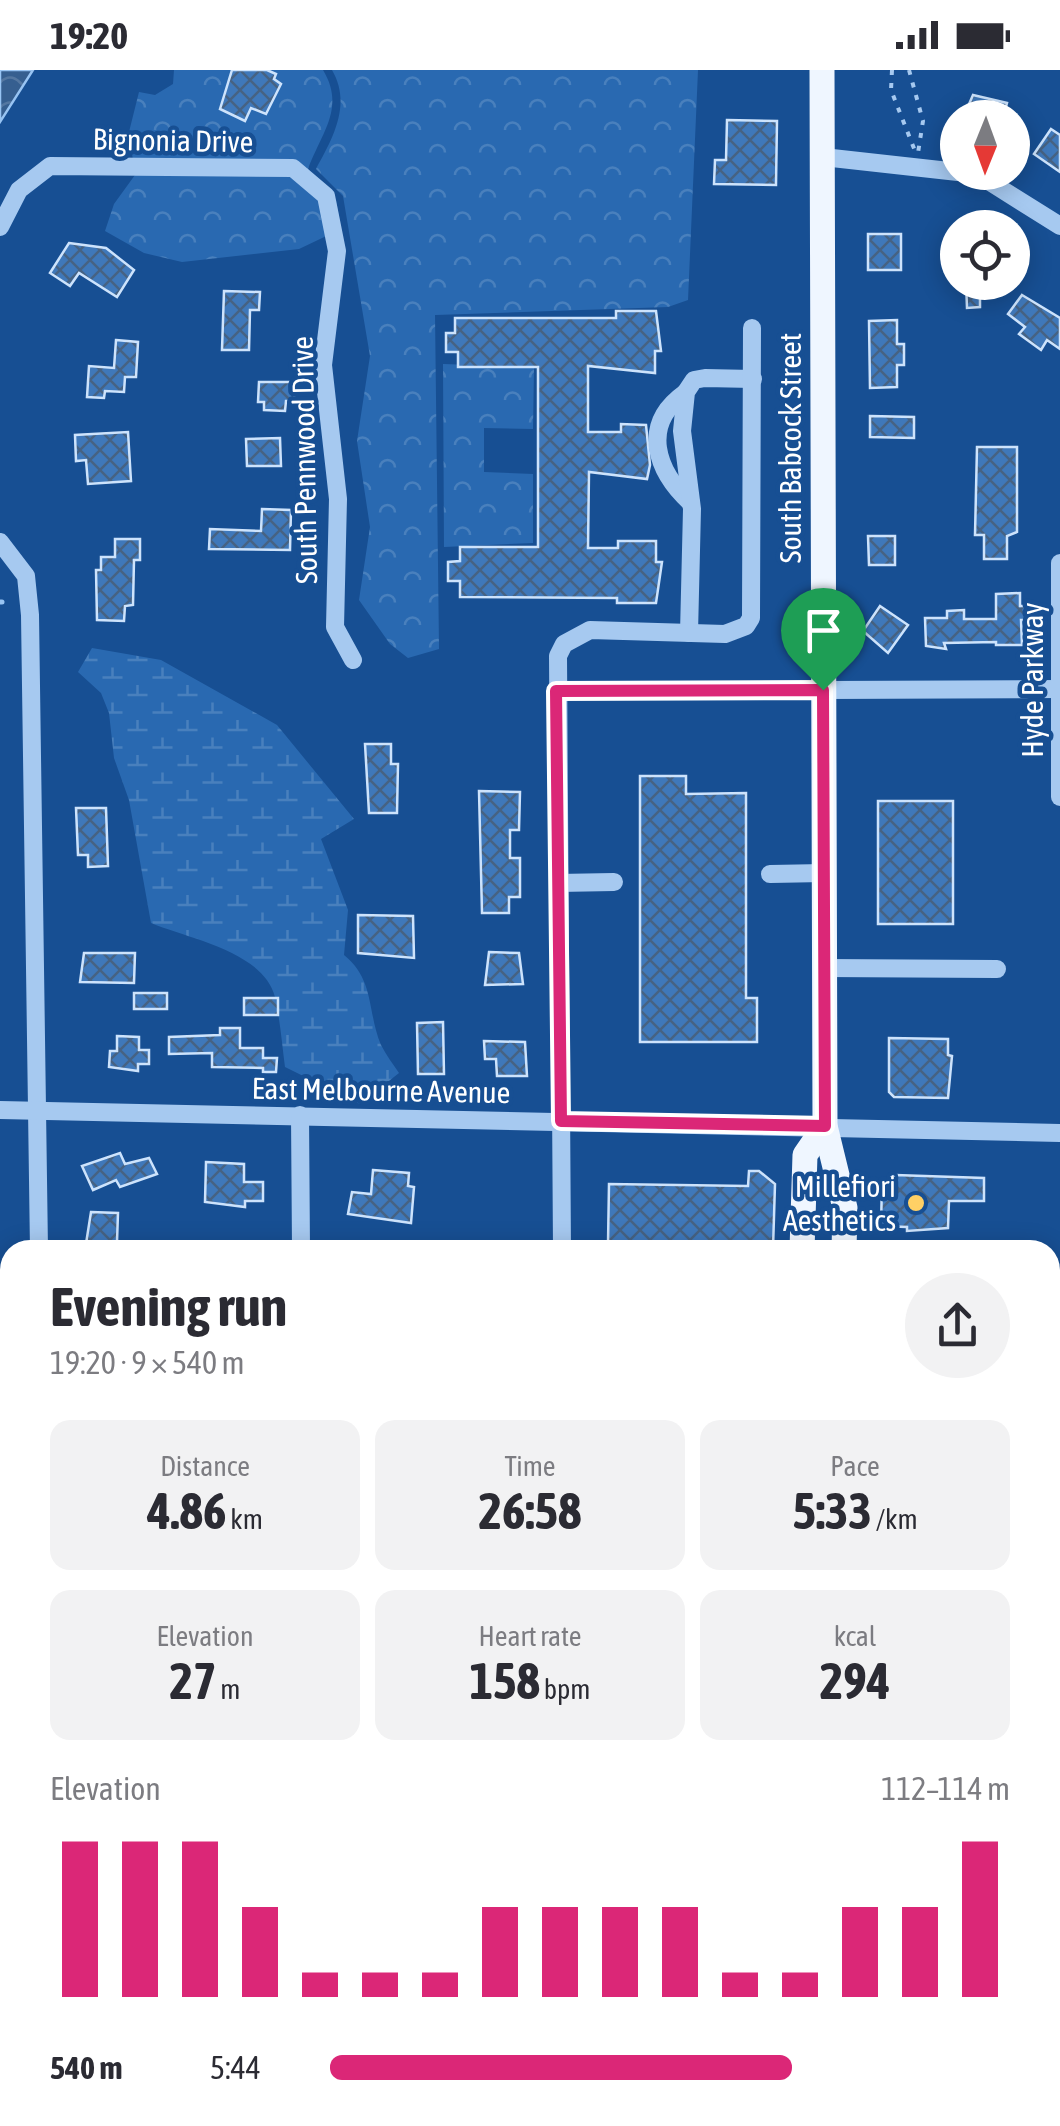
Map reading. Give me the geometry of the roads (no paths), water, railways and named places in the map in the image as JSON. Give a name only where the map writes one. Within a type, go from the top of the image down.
[{"type":"main road","name":"South Babcock Street","points":[[822,70],[825,1126],[845,1208],[844,1240]]},
{"type":"main road","name":"South Babcock Street","points":[[802,1240],[805,1155],[825,1126]]},
{"type":"street","points":[[822,157],[918,162],[940,168]]},
{"type":"street","name":"Bignonia Drive","points":[[0,227],[19,190],[50,166],[293,168],[326,196]]},
{"type":"street","points":[[1003,190],[1060,226]]},
{"type":"street","name":"South Pennwood Drive","points":[[326,196],[337,252],[323,365],[338,499],[334,627],[353,660]]},
{"type":"street","points":[[562,1240],[558,656],[576,634],[590,630],[725,634],[746,626],[751,618],[752,328]]},
{"type":"street","points":[[691,503],[672,486],[659,460],[664,420],[672,402],[694,380],[752,379]]},
{"type":"street","points":[[686,392],[682,431],[691,503],[689,633]]},
{"type":"street","points":[[0,542],[26,576],[30,615],[38,1240]]},
{"type":"street","name":"Hyde Parkway","points":[[1060,563],[1060,798]]},
{"type":"street","points":[[556,691],[1060,690]]},
{"type":"street","points":[[770,874],[824,873]]},
{"type":"street","points":[[558,884],[614,882]]},
{"type":"street","points":[[824,968],[998,969]]},
{"type":"street","name":"East Melbourne Avenue","points":[[0,1110],[1060,1133]]},
{"type":"street","points":[[300,1115],[301,1240]]},
{"type":"water","points":[[0,70],[33,70],[0,122]]},
{"type":"place","name":"Millefiori Aesthetics","points":[[916,1203]]}]
